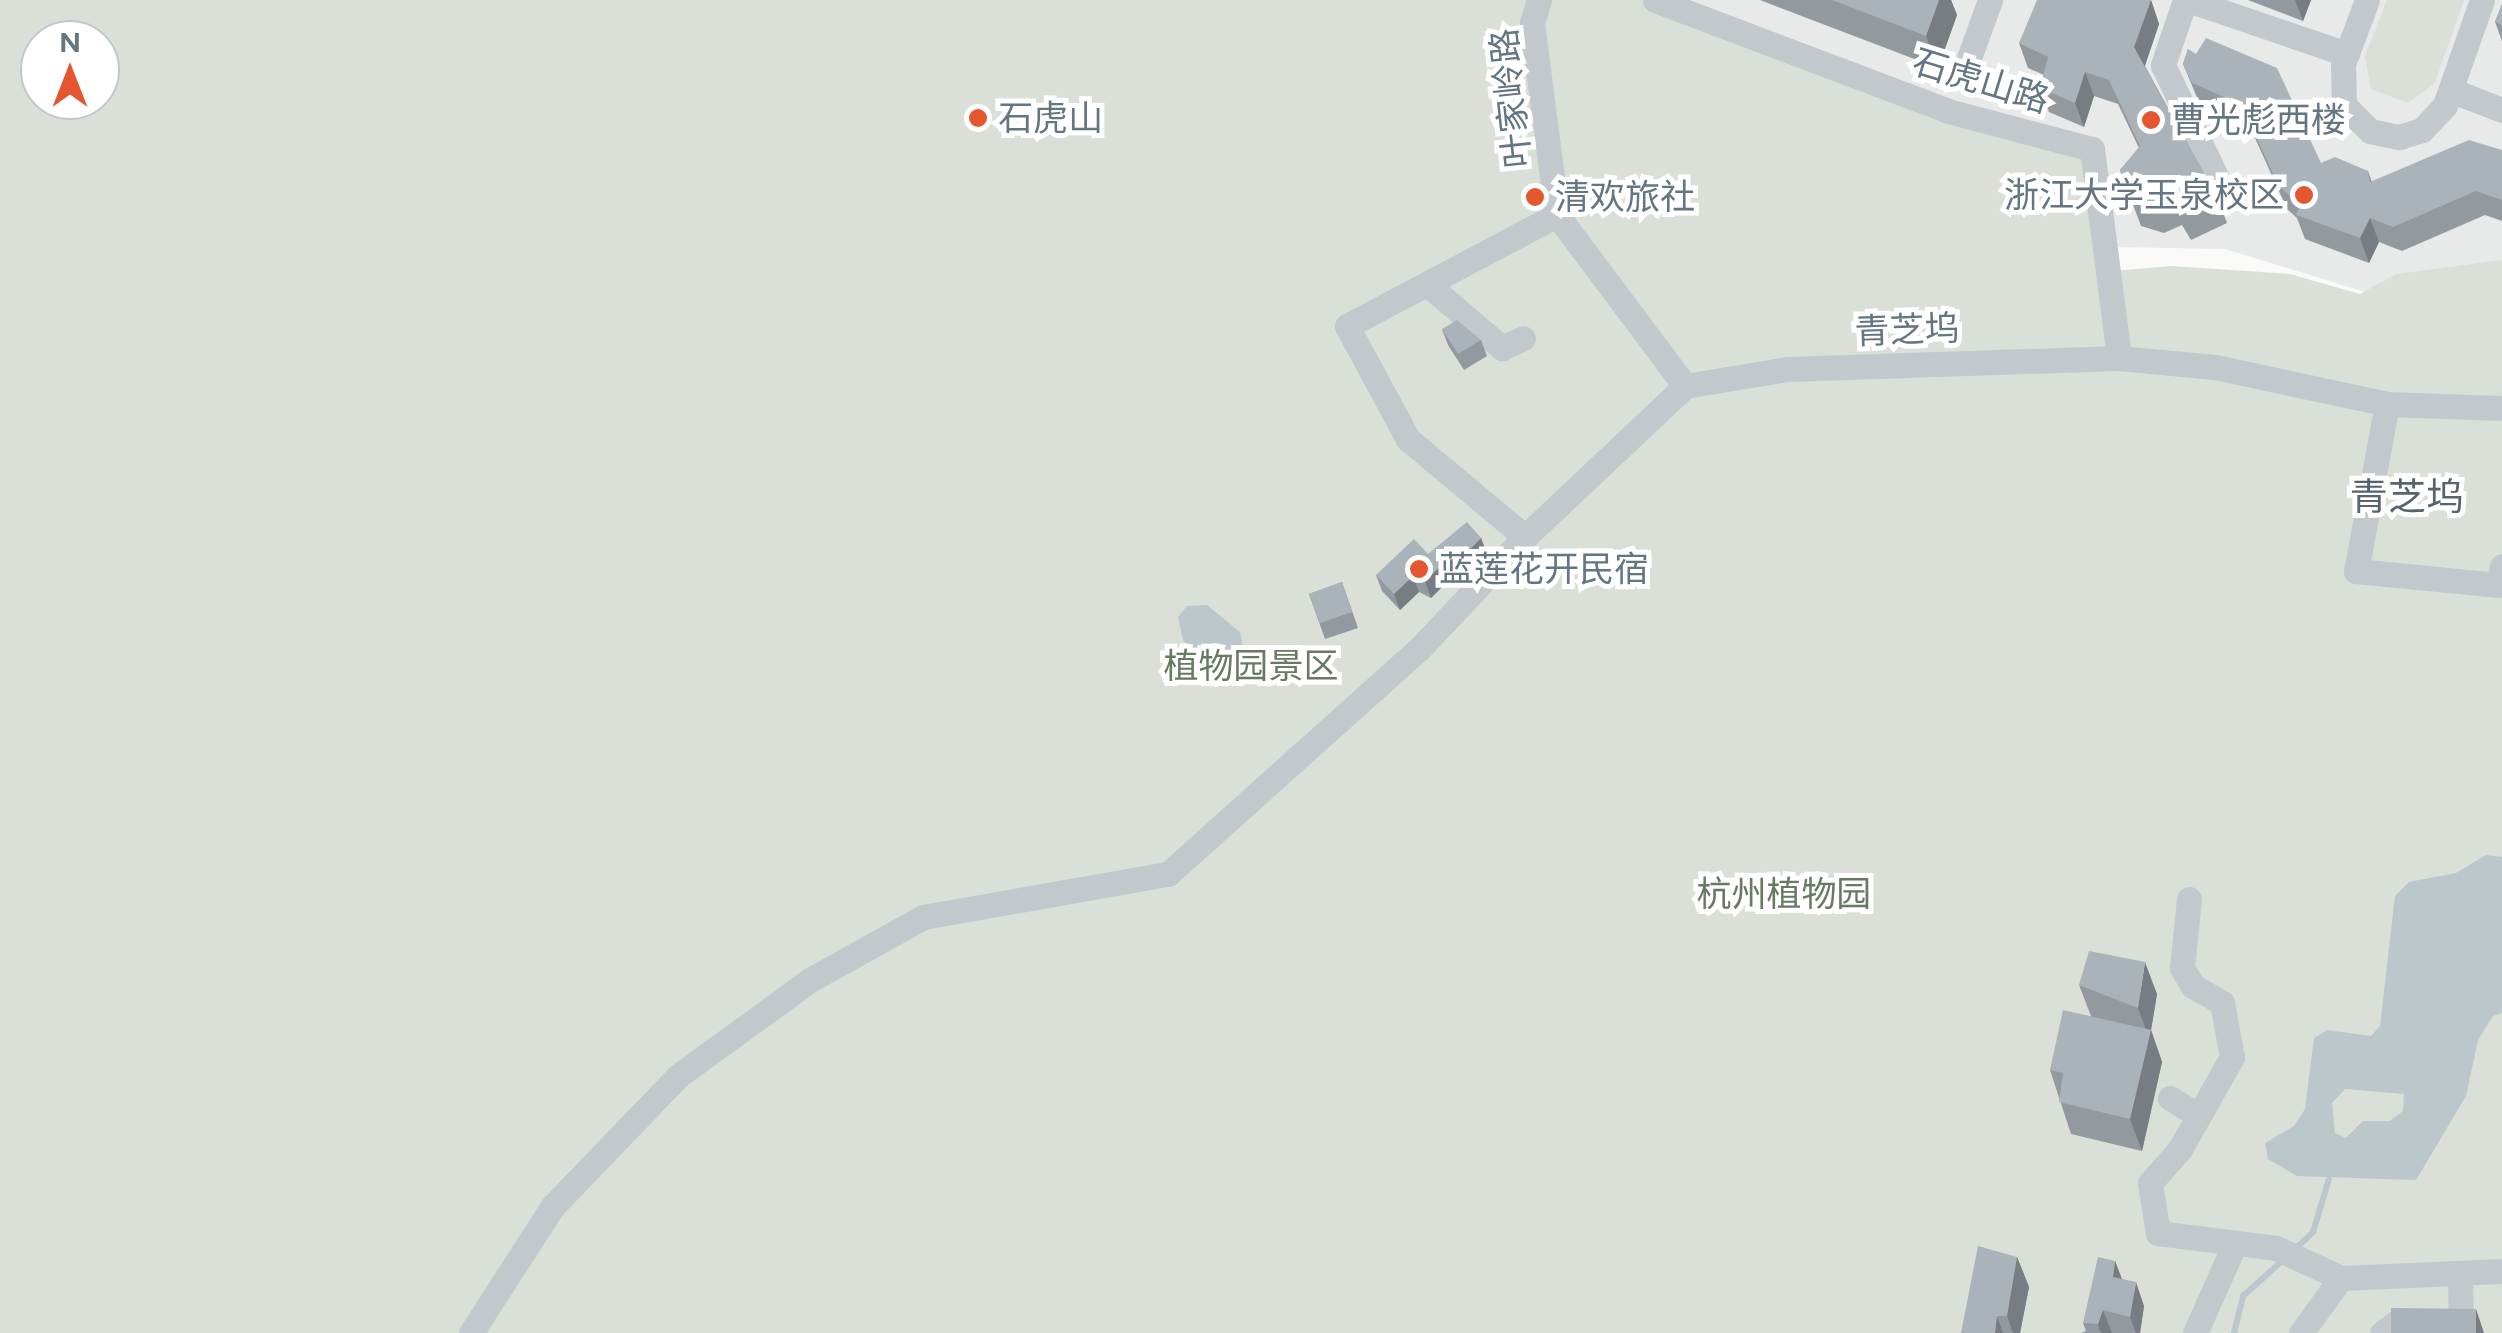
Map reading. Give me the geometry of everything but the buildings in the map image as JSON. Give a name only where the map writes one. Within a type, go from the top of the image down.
[{"type":"street","name":"叶家岭路","points":[[1538,0],[1532,23],[1557,215],[1685,386]]},
{"type":"street","name":"石虎山路","points":[[1655,0],[1948,111],[2092,149],[2119,358]]},
{"type":"street","points":[[1969,58],[1990,0]]},
{"type":"street","points":[[2228,202],[2163,65],[2186,0],[2347,54]]},
{"type":"street","points":[[2367,0],[2347,54],[2344,105],[2370,131],[2398,137],[2422,130],[2452,90],[2482,0]]},
{"type":"street","points":[[2452,90],[2502,110]]},
{"type":"street","points":[[1525,536],[1408,438],[1347,326],[1557,215]]},
{"type":"street","points":[[1427,284],[1502,348],[1523,338]]},
{"type":"street","name":"青芝坞","points":[[1685,386],[1788,369],[2119,358],[2215,367],[2386,404],[2502,408]]},
{"type":"street","points":[[471,1333],[553,1206],[678,1076],[781,1001],[923,917],[1168,874],[1419,650],[1525,536],[1685,386]]},
{"type":"street","points":[[2386,404],[2356,572],[2500,585],[2502,566]]},
{"type":"street","points":[[2189,899],[2182,968],[2193,986],[2222,1003],[2232,1057],[2199,1116],[2150,1183],[2151,1217],[2158,1233],[2276,1248],[2341,1278],[2502,1271]]},
{"type":"street","points":[[2170,1098],[2199,1116]]},
{"type":"street","points":[[2195,1333],[2235,1243]]},
{"type":"street","points":[[2382,1333],[2397,1322],[2459,1327],[2460,1275]]},
{"type":"street","points":[[2302,1333],[2341,1278]]},
{"type":"shaded area","name":"浙江大学玉泉校区","points":[[1668,0],[2502,0],[2502,325],[2454,319],[2225,249],[2114,247],[1942,102]]},
{"type":"shaded area","points":[[1207,605],[1240,632],[1243,647],[1235,661],[1209,670],[1183,640],[1178,617],[1187,606]]},
{"type":"shaded area","points":[[2486,855],[2502,857],[2502,1013],[2493,1016],[2478,1040],[2466,1096],[2416,1180],[2297,1176],[2268,1159],[2265,1143],[2294,1126],[2305,1109],[2314,1038],[2327,1030],[2371,1036],[2380,1026],[2395,896],[2409,882],[2456,873]],"holes":[[[2345,1089],[2404,1094],[2403,1111],[2390,1121],[2363,1121],[2346,1138],[2335,1133],[2332,1103]]]},
{"type":"green space","name":"植物园景区","points":[[0,0],[1672,0],[1861,76],[2088,136],[2103,272],[2171,266],[2290,274],[2360,294],[2396,274],[2502,260],[2502,1333],[0,1333]]},
{"type":"green space","points":[[2387,0],[2464,0],[2435,83],[2408,103],[2371,89],[2365,56]]},
{"type":"waterway","points":[[2295,1249],[2313,1232],[2329,1179]]},
{"type":"waterway","points":[[2234,1333],[2243,1296],[2282,1261]]},
{"type":"place","name":"石虎山","points":[[978,118]]},
{"type":"place","name":"曹光彪西楼","points":[[2151,120]]},
{"type":"place","name":"浙江大学玉泉校区","points":[[2304,195]]},
{"type":"place","name":"清欢旅社","points":[[1535,197]]},
{"type":"place","name":"蓝莲花开民宿","points":[[1419,569]]},
{"type":"district","name":"青芝坞","points":[[2407,498]]},
{"type":"park label","name":"杭州植物园","points":[[1784,894]]}]
